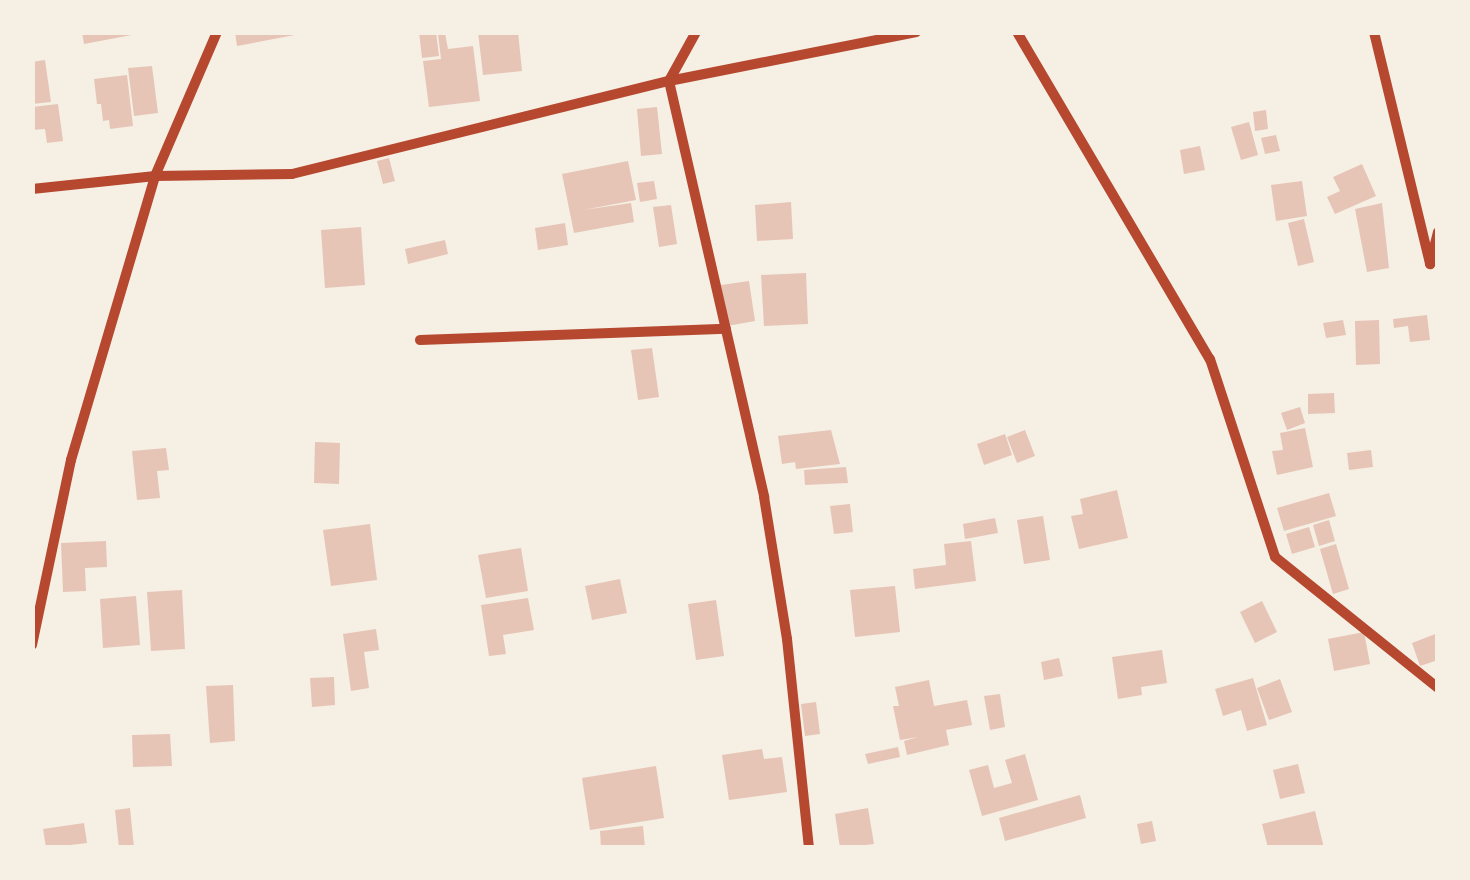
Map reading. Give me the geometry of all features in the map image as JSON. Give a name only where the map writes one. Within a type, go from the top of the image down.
[{"type":"street","points":[[32,646],[71,460],[155,176],[218,32]]},
{"type":"street","points":[[696,32],[669,81],[764,497],[787,638],[809,848]]},
{"type":"street","points":[[32,189],[155,176],[292,174],[669,81],[916,32]]},
{"type":"street","points":[[1017,32],[1210,359],[1276,558],[1438,688]]},
{"type":"street","points":[[1374,32],[1430,264],[1438,232]]},
{"type":"street","points":[[420,340],[726,329]]},
{"type":"building","points":[[82,32],[136,32],[137,34],[84,44]]},
{"type":"building","points":[[235,32],[300,32],[300,34],[237,46]]},
{"type":"building","points":[[419,32],[436,32],[439,56],[422,58]]},
{"type":"building","points":[[478,32],[518,32],[522,71],[483,75]]},
{"type":"building","points":[[445,33],[448,49],[473,46],[480,101],[429,107],[423,61],[441,59],[438,34]]},
{"type":"building","points":[[45,60],[51,102],[32,104],[32,62]]},
{"type":"building","points":[[152,66],[158,113],[134,116],[128,68]]},
{"type":"building","points":[[127,75],[133,126],[110,129],[109,120],[103,121],[101,104],[97,104],[94,79]]},
{"type":"building","points":[[58,104],[63,141],[47,143],[45,129],[32,130],[32,107]]},
{"type":"building","points":[[657,107],[662,154],[641,156],[637,109]]},
{"type":"building","points":[[1266,110],[1268,129],[1255,131],[1253,112]]},
{"type":"building","points":[[1249,122],[1258,155],[1241,160],[1231,127]]},
{"type":"building","points":[[1276,135],[1280,151],[1265,154],[1261,138]]},
{"type":"building","points":[[1200,146],[1205,170],[1184,174],[1180,150]]},
{"type":"building","points":[[389,158],[395,181],[383,184],[377,161]]},
{"type":"building","points":[[628,161],[636,200],[583,210],[631,203],[634,222],[574,233],[562,174]]},
{"type":"building","points":[[1362,164],[1376,196],[1335,214],[1327,197],[1340,191],[1333,177]]},
{"type":"building","points":[[654,181],[657,199],[640,202],[637,183]]},
{"type":"building","points":[[1302,181],[1307,216],[1276,221],[1271,185]]},
{"type":"building","points":[[791,202],[793,239],[757,241],[755,205]]},
{"type":"building","points":[[1382,203],[1389,268],[1367,272],[1355,209]]},
{"type":"building","points":[[671,205],[677,244],[659,247],[653,207]]},
{"type":"building","points":[[1304,219],[1314,262],[1298,266],[1288,223]]},
{"type":"building","points":[[565,223],[568,245],[538,250],[535,228]]},
{"type":"building","points":[[361,227],[365,285],[325,288],[321,230]]},
{"type":"building","points":[[445,240],[448,254],[408,264],[405,249]]},
{"type":"building","points":[[806,273],[808,324],[764,326],[761,275]]},
{"type":"building","points":[[749,281],[755,321],[727,326],[721,285]]},
{"type":"building","points":[[1427,315],[1430,340],[1410,342],[1408,326],[1394,328],[1393,319]]},
{"type":"building","points":[[1343,320],[1346,335],[1326,338],[1323,323]]},
{"type":"building","points":[[1379,320],[1380,364],[1356,365],[1355,321]]},
{"type":"building","points":[[652,348],[659,397],[638,400],[631,350]]},
{"type":"building","points":[[1334,393],[1335,413],[1308,414],[1308,394]]},
{"type":"building","points":[[1300,407],[1305,423],[1287,430],[1281,413]]},
{"type":"building","points":[[1305,428],[1313,467],[1277,475],[1272,451],[1283,450],[1280,433]]},
{"type":"building","points":[[831,430],[840,464],[796,469],[795,462],[782,464],[778,436]]},
{"type":"building","points":[[1025,430],[1035,456],[1017,463],[1007,437]]},
{"type":"building","points":[[1005,434],[1012,455],[984,465],[977,444]]},
{"type":"building","points":[[315,442],[340,443],[339,484],[314,483]]},
{"type":"building","points":[[166,448],[169,470],[157,471],[160,498],[137,500],[132,451]]},
{"type":"building","points":[[1371,450],[1373,467],[1349,470],[1347,453]]},
{"type":"building","points":[[846,467],[848,483],[805,485],[804,470]]},
{"type":"building","points":[[1117,490],[1128,538],[1079,549],[1071,516],[1083,514],[1080,499]]},
{"type":"building","points":[[1329,493],[1336,516],[1284,531],[1277,508]]},
{"type":"building","points":[[850,504],[853,532],[834,534],[830,506]]},
{"type":"building","points":[[1043,516],[1050,560],[1024,564],[1017,520]]},
{"type":"building","points":[[995,518],[998,533],[965,539],[963,524]]},
{"type":"building","points":[[1329,520],[1335,541],[1319,546],[1313,525]]},
{"type":"building","points":[[370,524],[377,580],[331,586],[323,530]]},
{"type":"building","points":[[1309,527],[1315,547],[1292,554],[1286,534]]},
{"type":"building","points":[[106,541],[107,567],[85,568],[86,591],[63,592],[61,543]]},
{"type":"building","points":[[971,541],[976,581],[915,589],[913,569],[946,565],[944,544]]},
{"type":"building","points":[[1336,544],[1349,589],[1333,594],[1320,549]]},
{"type":"building","points":[[521,548],[528,591],[486,598],[478,555]]},
{"type":"building","points":[[620,579],[627,613],[592,620],[585,586]]},
{"type":"building","points":[[895,586],[900,632],[855,637],[850,590]]},
{"type":"building","points":[[182,590],[185,649],[151,651],[147,592]]},
{"type":"building","points":[[136,596],[140,645],[103,648],[100,599]]},
{"type":"building","points":[[528,598],[534,630],[503,635],[506,654],[489,656],[481,605]]},
{"type":"building","points":[[716,600],[724,656],[696,660],[688,604]]},
{"type":"building","points":[[1262,601],[1277,632],[1255,643],[1240,612]]},
{"type":"building","points":[[376,629],[379,650],[364,652],[369,688],[351,691],[343,634]]},
{"type":"building","points":[[1364,632],[1370,664],[1334,671],[1328,639]]},
{"type":"building","points":[[1438,633],[1438,660],[1420,666],[1412,643]]},
{"type":"building","points":[[1162,650],[1167,683],[1141,687],[1142,695],[1118,699],[1112,657]]},
{"type":"building","points":[[1059,658],[1063,676],[1044,680],[1041,662]]},
{"type":"building","points":[[334,677],[335,705],[312,707],[310,678]]},
{"type":"building","points":[[1253,678],[1267,725],[1247,731],[1241,710],[1223,716],[1215,689]]},
{"type":"building","points":[[1280,679],[1292,712],[1269,720],[1257,688]]},
{"type":"building","points":[[929,680],[934,706],[967,700],[972,725],[946,730],[949,745],[907,755],[904,741],[918,737],[900,740],[893,706],[899,706],[895,687]]},
{"type":"building","points":[[233,685],[235,741],[210,743],[206,686]]},
{"type":"building","points":[[1000,694],[1005,727],[990,730],[984,696]]},
{"type":"building","points":[[816,702],[820,734],[805,736],[801,704]]},
{"type":"building","points":[[170,734],[172,766],[133,767],[132,735]]},
{"type":"building","points":[[898,747],[900,757],[868,764],[865,754]]},
{"type":"building","points":[[762,749],[764,759],[782,757],[787,792],[729,800],[722,755]]},
{"type":"building","points":[[1025,754],[1038,800],[982,816],[969,770],[988,765],[994,788],[1012,783],[1005,760]]},
{"type":"building","points":[[1298,764],[1305,793],[1280,799],[1273,770]]},
{"type":"building","points":[[656,766],[664,818],[590,830],[582,778]]},
{"type":"building","points":[[1080,795],[1086,818],[1005,841],[999,818]]},
{"type":"building","points":[[130,808],[134,848],[119,848],[115,810]]},
{"type":"building","points":[[868,808],[874,844],[840,848],[835,814]]},
{"type":"building","points":[[1315,811],[1324,848],[1268,848],[1262,824]]},
{"type":"building","points":[[1152,821],[1156,841],[1141,844],[1137,824]]},
{"type":"building","points":[[84,823],[87,843],[46,848],[43,829]]},
{"type":"building","points":[[643,826],[645,848],[601,848],[600,831]]}]
